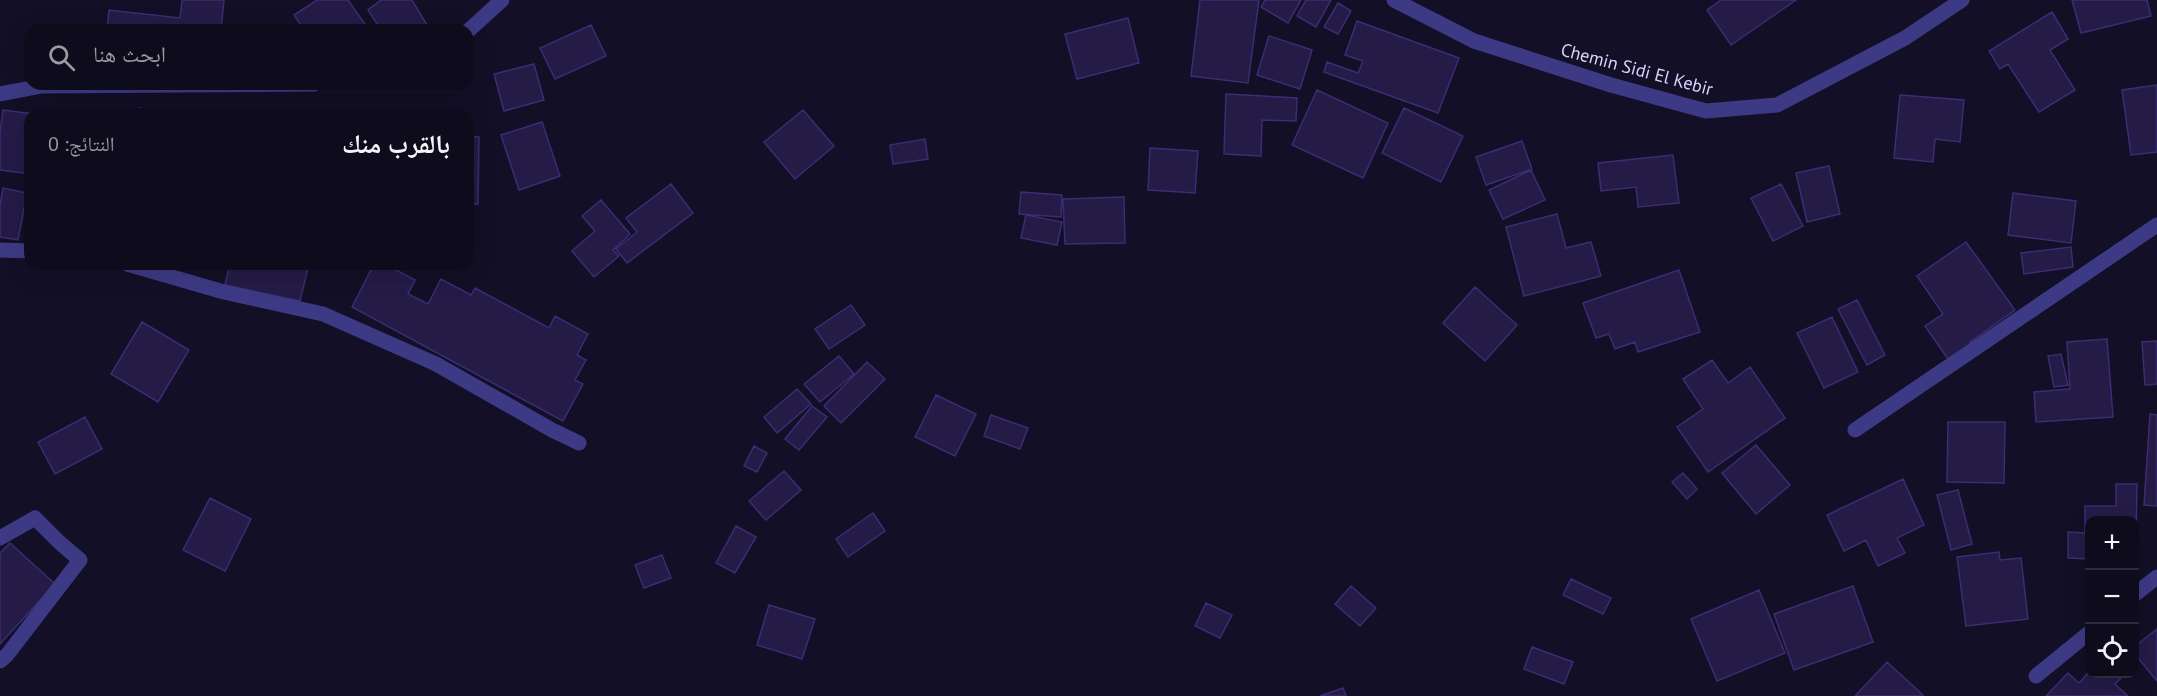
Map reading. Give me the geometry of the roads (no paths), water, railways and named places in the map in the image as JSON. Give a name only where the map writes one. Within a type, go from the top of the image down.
[{"type":"street","points":[[474,26],[502,0]]},
{"type":"street","name":"Chemin Sidi El Kebir","points":[[1394,0],[1474,41],[1611,85],[1706,111],[1777,105],[1905,38],[1962,0]]},
{"type":"street","points":[[0,94],[24,89]]},
{"type":"street","points":[[1855,430],[2157,225]]},
{"type":"street","points":[[0,250],[24,251]]},
{"type":"street","points":[[148,270],[224,292],[323,314],[436,364],[552,430],[579,442]]},
{"type":"street","points":[[0,538],[35,518],[80,560],[0,661]]},
{"type":"street","points":[[2139,591],[2157,577]]},
{"type":"street","points":[[2036,676],[2085,636]]}]
